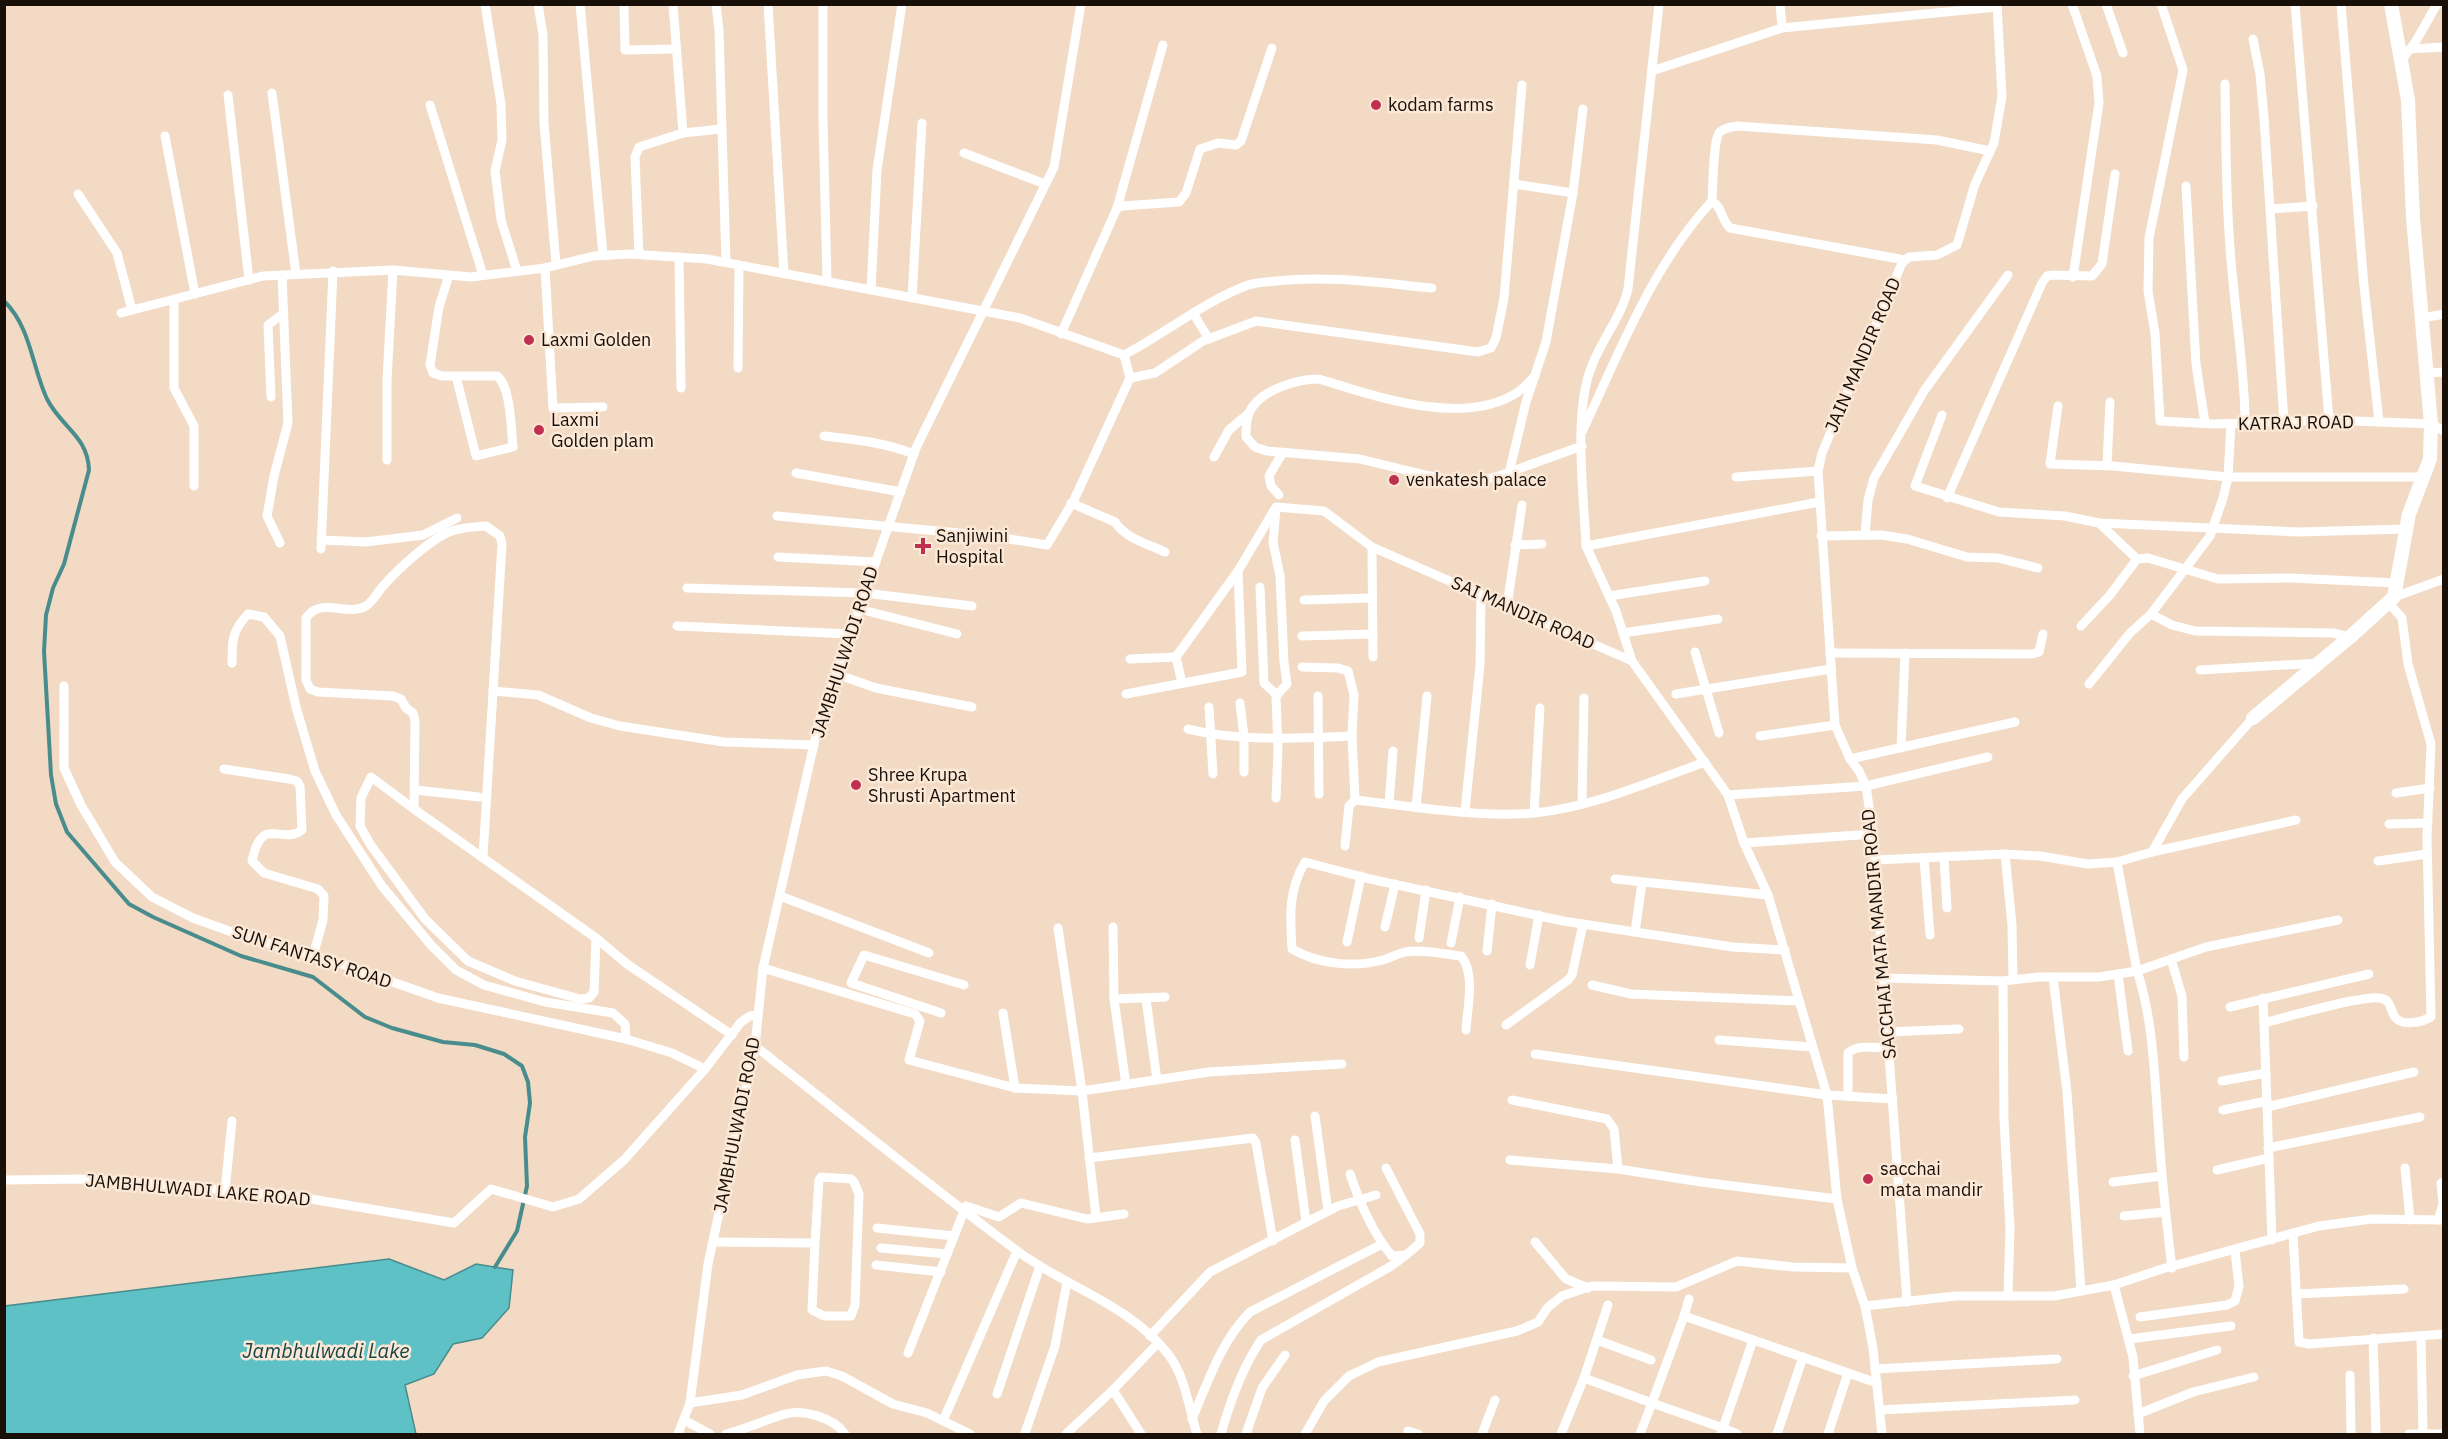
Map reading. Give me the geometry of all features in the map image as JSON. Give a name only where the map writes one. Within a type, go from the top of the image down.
[{"type":"street","points":[[485,4],[501,104],[502,140],[495,171],[501,220],[516,271]]},
{"type":"street","points":[[538,4],[543,35],[544,123],[556,264]]},
{"type":"street","points":[[580,4],[603,255]]},
{"type":"street","points":[[624,4],[625,50],[676,50]]},
{"type":"street","points":[[673,4],[682,133]]},
{"type":"street","points":[[716,4],[726,262]]},
{"type":"street","points":[[768,4],[784,274]]},
{"type":"street","points":[[823,4],[827,281]]},
{"type":"street","points":[[871,290],[877,170],[902,4]]},
{"type":"street","name":"JAMBHULWADI ROAD","points":[[678,1434],[690,1403],[713,1242],[755,1046],[763,968],[819,722],[914,454],[1054,167],[1081,4]]},
{"type":"street","points":[[1659,4],[1628,289],[1624,307],[1591,367],[1584,392],[1581,417],[1586,546],[1819,502]]},
{"type":"street","points":[[1780,4],[1782,28]]},
{"type":"street","points":[[2072,4],[2097,76],[2099,97],[2073,277]]},
{"type":"street","points":[[2106,4],[2123,53]]},
{"type":"street","name":"KATRAJ ROAD","points":[[2161,4],[2183,70],[2149,238],[2148,291],[2155,333],[2160,421],[2230,424],[2329,420],[2437,428]]},
{"type":"street","points":[[2295,4],[2329,420]]},
{"type":"street","points":[[2341,4],[2364,286],[2379,422]]},
{"type":"street","points":[[2152,852],[2182,799],[2253,718],[2350,637],[2392,594],[2409,514],[2430,459],[2437,428],[2426,373],[2413,218],[2408,100],[2391,4]]},
{"type":"street","points":[[2401,61],[2437,4]]},
{"type":"street","points":[[1652,71],[1782,28],[1997,6]]},
{"type":"street","name":"JAIN MANDIR ROAD","points":[[1819,502],[1818,471],[1822,453],[1902,263],[1909,257],[1937,255],[1957,245],[1975,184],[1994,143],[2002,96],[1997,6]]},
{"type":"street","points":[[2253,39],[2260,74],[2271,209],[2284,422]]},
{"type":"street","points":[[1061,334],[1117,208],[1163,45]]},
{"type":"street","points":[[2410,49],[2444,47]]},
{"type":"street","points":[[1117,208],[1179,202],[1186,193],[1200,149],[1218,143],[1236,145],[1241,141],[1272,48]]},
{"type":"street","points":[[2225,84],[2232,278],[2245,399],[2245,423]]},
{"type":"street","points":[[1130,378],[1155,374],[1209,339],[1256,321],[1455,350],[1478,352],[1491,348],[1496,338],[1504,298],[1522,86]]},
{"type":"street","points":[[272,93],[296,274]]},
{"type":"street","points":[[228,95],[249,280]]},
{"type":"street","points":[[430,105],[483,275]]},
{"type":"street","points":[[1509,473],[1546,342],[1573,193],[1583,109]]},
{"type":"street","points":[[912,298],[922,123]]},
{"type":"street","points":[[1582,432],[1661,267],[1692,223],[1712,201],[1719,133],[1731,127],[1937,140],[1990,151]]},
{"type":"street","points":[[639,254],[634,157],[639,147],[682,133],[721,129]]},
{"type":"street","points":[[165,136],[195,294]]},
{"type":"street","points":[[964,153],[1045,184]]},
{"type":"street","points":[[1947,498],[2042,282],[2047,276],[2053,275],[2092,276],[2102,264],[2115,174]]},
{"type":"street","points":[[1514,184],[1573,193]]},
{"type":"street","points":[[2186,186],[2196,364],[2205,423]]},
{"type":"street","points":[[78,194],[117,254],[132,310]]},
{"type":"street","points":[[1712,201],[1722,211],[1726,225],[1730,228],[1905,260]]},
{"type":"street","points":[[2271,209],[2313,206]]},
{"type":"street","points":[[121,313],[249,280],[282,275],[393,270],[471,277],[545,268],[603,255],[639,254],[726,262],[1020,318],[1124,355],[1147,343],[1207,304],[1251,284],[1295,279],[1339,279],[1432,288]]},
{"type":"street","points":[[679,257],[681,388]]},
{"type":"street","points":[[738,368],[739,265]]},
{"type":"street","points":[[545,268],[553,408],[603,407]]},
{"type":"street","points":[[387,460],[387,380],[393,270]]},
{"type":"street","points":[[333,271],[321,544],[366,542],[423,535],[457,518]]},
{"type":"street","points":[[280,543],[267,516],[274,476],[288,423],[282,275]]},
{"type":"street","points":[[449,275],[439,307],[430,365],[433,373],[442,376],[456,376],[497,376],[502,380],[506,390],[513,447],[476,456],[456,376]]},
{"type":"street","points":[[1865,535],[1868,500],[1874,478],[1924,391],[2008,275]]},
{"type":"street","points":[[174,300],[174,388],[194,426],[194,486]]},
{"type":"street","points":[[271,397],[268,325],[284,313]]},
{"type":"street","points":[[1193,313],[1209,339]]},
{"type":"street","points":[[2422,318],[2444,314]]},
{"type":"street","points":[[777,516],[991,536],[1047,545],[1071,504],[1130,378],[1124,355]]},
{"type":"street","points":[[2426,373],[2444,372]]},
{"type":"street","points":[[1214,457],[1229,430],[1257,403],[1287,383],[1302,379],[1319,379],[1421,407],[1473,407],[1502,401],[1520,392],[1535,376]]},
{"type":"street","points":[[2107,465],[2110,402]]},
{"type":"street","points":[[2058,406],[2050,464],[2107,465],[2228,477],[2423,477]]},
{"type":"street","points":[[1249,413],[1246,431],[1249,442],[1267,451],[1360,459],[1456,481],[1477,481],[1509,473],[1582,446]]},
{"type":"street","points":[[1942,415],[1915,486],[1947,498],[1999,512],[2065,516],[2099,523],[2212,530],[2298,532],[2406,529]]},
{"type":"street","points":[[2089,684],[2130,633],[2151,614],[2210,536],[2228,477],[2230,424]]},
{"type":"street","points":[[824,436],[853,439],[914,454]]},
{"type":"street","points":[[1279,495],[1271,486],[1269,476],[1283,452]]},
{"type":"street","points":[[1736,477],[1818,471]]},
{"type":"street","points":[[796,473],[901,492]]},
{"type":"street","name":"SACCHAI MATA MANDIR ROAD","points":[[1819,502],[1835,725],[1850,759],[1866,786],[1874,834],[1907,1302]]},
{"type":"street","points":[[1071,504],[1109,519],[1133,537],[1165,552]]},
{"type":"street","points":[[1507,606],[1522,505]]},
{"type":"street","points":[[1182,683],[1176,657],[1238,571],[1276,507]]},
{"type":"street","points":[[1276,507],[1274,542],[1280,576],[1287,684],[1277,695],[1276,798]]},
{"type":"street","name":"SAI MANDIR ROAD","points":[[1276,507],[1324,511],[1372,547],[1632,661]]},
{"type":"street","points":[[2099,523],[2137,559]]},
{"type":"street","points":[[414,809],[416,790],[413,713],[406,708],[401,699],[393,696],[318,692],[310,688],[306,680],[306,618],[311,610],[320,607],[362,608],[370,604],[384,584],[409,561],[448,532],[486,526],[500,536],[502,544],[483,857]]},
{"type":"street","points":[[1821,536],[1865,535],[1906,539],[1967,557],[1998,558],[2038,568]]},
{"type":"street","points":[[1515,545],[1542,544]]},
{"type":"street","name":"SAI MANDIR ROAD","points":[[1586,546],[1609,596],[1632,661]]},
{"type":"street","points":[[1372,547],[1373,657]]},
{"type":"street","points":[[778,557],[876,562]]},
{"type":"street","points":[[2080,626],[2110,595],[2137,559],[2148,558],[2218,579],[2291,578],[2392,594],[2442,579],[2444,591]]},
{"type":"street","points":[[1126,694],[1242,672],[1238,571]]},
{"type":"street","points":[[1609,596],[1705,580]]},
{"type":"street","points":[[1260,587],[1264,683],[1277,695]]},
{"type":"street","points":[[687,588],[865,593],[972,606]]},
{"type":"street","points":[[2264,1023],[2322,1007],[2374,997],[2384,998],[2389,1002],[2396,1018],[2402,1022],[2415,1022],[2431,1017],[2427,854],[2431,744],[2408,664],[2402,618],[2392,594]]},
{"type":"street","points":[[1465,811],[1480,665],[1481,595]]},
{"type":"street","points":[[1304,600],[1372,598]]},
{"type":"street","points":[[859,609],[957,634]]},
{"type":"street","points":[[232,663],[232,642],[236,627],[248,614],[264,617],[280,636],[296,707],[315,771],[336,815],[382,886],[431,945],[456,970],[484,985],[510,994],[613,1014],[625,1024],[626,1039]]},
{"type":"street","points":[[2151,614],[2172,625],[2195,631],[2333,633],[2350,637]]},
{"type":"street","points":[[1623,633],[1718,619]]},
{"type":"street","points":[[677,626],[850,634]]},
{"type":"street","points":[[1302,636],[1373,634]]},
{"type":"street","points":[[1830,653],[2032,654],[2039,652],[2043,634]]},
{"type":"street","points":[[1695,652],[1719,733]]},
{"type":"street","points":[[1901,748],[1905,653]]},
{"type":"street","points":[[1130,659],[1176,657]]},
{"type":"street","points":[[1632,661],[1728,795],[1744,843],[1768,895],[1827,1095],[1837,1200],[1852,1268],[1865,1306],[1882,1434]]},
{"type":"street","points":[[2200,670],[2319,663]]},
{"type":"street","points":[[1302,667],[1348,670],[1354,695],[1352,736],[1355,800],[1349,806],[1345,846]]},
{"type":"street","points":[[1676,694],[1831,669]]},
{"type":"street","points":[[836,674],[876,688],[972,707]]},
{"type":"street","name":"SUN FANTASY ROAD","points":[[64,686],[64,768],[81,805],[115,862],[152,897],[193,918],[438,998],[626,1039],[672,1053],[705,1070]]},
{"type":"street","points":[[493,691],[537,695],[591,718],[620,726],[724,742],[814,745]]},
{"type":"street","points":[[1318,696],[1319,794]]},
{"type":"street","points":[[1416,808],[1427,696]]},
{"type":"street","points":[[1582,804],[1584,698]]},
{"type":"street","points":[[1240,704],[1244,736],[1244,772]]},
{"type":"street","points":[[1209,707],[1214,774]]},
{"type":"street","points":[[1534,813],[1540,708]]},
{"type":"street","points":[[1850,759],[2015,722]]},
{"type":"street","points":[[1760,736],[1835,725]]},
{"type":"street","points":[[1188,729],[1212,735],[1277,739],[1352,736]]},
{"type":"street","points":[[1389,804],[1393,751]]},
{"type":"street","points":[[1728,795],[1866,786],[1988,757]]},
{"type":"street","points":[[1355,800],[1416,808],[1534,813],[1582,804],[1705,762]]},
{"type":"street","points":[[224,769],[289,778],[297,781],[300,786],[302,830],[292,833],[267,833],[260,838],[252,861],[264,873],[318,889],[324,896],[323,920],[314,956]]},
{"type":"street","points":[[596,938],[594,992],[589,998],[580,999],[515,981],[468,961],[426,919],[370,844],[360,826],[361,798],[371,777],[596,938],[627,964],[732,1035]]},
{"type":"street","points":[[2396,793],[2430,789]]},
{"type":"street","points":[[416,790],[479,797]]},
{"type":"street","points":[[1875,860],[2005,854],[2040,856],[2088,864],[2117,862],[2296,820]]},
{"type":"street","points":[[2389,824],[2428,823]]},
{"type":"street","points":[[1744,843],[1874,834]]},
{"type":"street","points":[[2005,854],[2012,925],[2013,980]]},
{"type":"street","points":[[2379,861],[2427,854]]},
{"type":"street","points":[[1944,857],[1947,908]]},
{"type":"street","points":[[1924,858],[1930,935]]},
{"type":"street","points":[[1466,1030],[1469,972],[1461,956],[1428,951],[1404,952],[1381,961],[1340,964],[1306,957],[1292,949],[1290,921],[1294,880],[1305,862],[1395,884],[1582,924],[1733,947],[1785,950]]},
{"type":"street","points":[[2117,862],[2151,1035],[2165,1212],[2172,1268]]},
{"type":"street","points":[[1347,942],[1361,876]]},
{"type":"street","points":[[1615,879],[1768,895]]},
{"type":"street","points":[[1635,932],[1642,883]]},
{"type":"street","points":[[1385,927],[1395,884]]},
{"type":"street","points":[[1419,938],[1426,890]]},
{"type":"street","points":[[780,896],[929,953]]},
{"type":"street","points":[[1451,943],[1460,897]]},
{"type":"street","points":[[1487,951],[1492,904]]},
{"type":"street","points":[[1530,965],[1539,915]]},
{"type":"street","points":[[1884,978],[2003,981],[2053,977],[2099,977],[2137,971],[2206,947],[2338,920]]},
{"type":"street","points":[[1506,1025],[1572,975],[1582,924]]},
{"type":"street","points":[[1113,927],[1114,999],[1126,1085]]},
{"type":"street","points":[[1058,928],[1082,1090],[1096,1217]]},
{"type":"street","points":[[845,993],[864,955],[964,985]]},
{"type":"street","points":[[2171,959],[2182,996],[2184,1057]]},
{"type":"street","points":[[763,968],[915,1014],[920,1021],[909,1060],[1015,1088],[1082,1090],[1209,1072],[1342,1064]]},
{"type":"street","points":[[2118,974],[2128,1051]]},
{"type":"street","points":[[2230,1007],[2369,974]]},
{"type":"street","points":[[2053,977],[2067,1092],[2081,1291]]},
{"type":"street","points":[[2003,981],[2004,1120],[2010,1227],[2008,1296]]},
{"type":"street","points":[[851,982],[941,1013]]},
{"type":"street","points":[[1592,985],[1631,994],[1799,1001]]},
{"type":"street","points":[[1114,999],[1165,997]]},
{"type":"street","points":[[2263,998],[2272,1240]]},
{"type":"street","points":[[1146,999],[1157,1080]]},
{"type":"street","points":[[1003,1013],[1015,1088]]},
{"type":"street","name":"JAMBHULWADI LAKE ROAD","points":[[4,1180],[85,1179],[281,1194],[454,1223],[491,1189],[553,1207],[579,1199],[624,1160],[705,1070],[745,1018],[758,1015]]},
{"type":"street","points":[[1887,1032],[1959,1029]]},
{"type":"street","points":[[1719,1040],[1812,1047]]},
{"type":"street","points":[[755,1046],[1017,1251],[1131,1317],[1158,1343],[1176,1366],[1197,1434]]},
{"type":"street","points":[[1848,1096],[1848,1053],[1858,1048],[1889,1048]]},
{"type":"street","points":[[1535,1054],[1827,1095],[1893,1099]]},
{"type":"street","points":[[2223,1110],[2267,1104],[2414,1072]]},
{"type":"street","points":[[2222,1081],[2266,1073]]},
{"type":"street","points":[[1512,1100],[1607,1119],[1614,1129],[1618,1169]]},
{"type":"street","points":[[1315,1116],[1328,1211]]},
{"type":"street","points":[[2217,1170],[2268,1153],[2420,1117]]},
{"type":"street","points":[[225,1191],[232,1121]]},
{"type":"street","points":[[1089,1158],[1253,1138],[1256,1143],[1273,1241]]},
{"type":"street","points":[[1295,1140],[1306,1221]]},
{"type":"street","points":[[1510,1160],[1618,1169],[1837,1200]]},
{"type":"street","points":[[1221,1434],[1227,1411],[1251,1354],[1260,1340],[1393,1265],[1420,1243],[1420,1234],[1386,1168]]},
{"type":"street","points":[[2405,1168],[2410,1220]]},
{"type":"street","points":[[1350,1174],[1359,1200],[1382,1244],[1392,1256],[1406,1255]]},
{"type":"street","points":[[2113,1182],[2162,1176]]},
{"type":"street","points":[[821,1177],[851,1179],[859,1194],[855,1305],[852,1316],[824,1316],[812,1310],[810,1305],[815,1244],[819,1180],[821,1177]]},
{"type":"street","points":[[1865,1306],[1956,1296],[2054,1296],[2114,1285],[2319,1226],[2372,1219],[2441,1220],[2443,1204],[2441,1183]]},
{"type":"street","points":[[1150,1336],[1210,1272],[1273,1241],[1306,1221],[1328,1211],[1376,1196]]},
{"type":"street","points":[[908,1353],[966,1206],[999,1217],[1021,1203],[1087,1219],[1124,1214]]},
{"type":"street","points":[[2124,1216],[2165,1212]]},
{"type":"street","points":[[877,1228],[954,1236]]},
{"type":"street","points":[[2293,1233],[2299,1342],[2309,1344],[2444,1334]]},
{"type":"street","points":[[713,1242],[815,1244]]},
{"type":"street","points":[[1535,1242],[1566,1279],[1588,1288]]},
{"type":"street","points":[[1192,1419],[1219,1356],[1238,1323],[1250,1312],[1382,1244]]},
{"type":"street","points":[[881,1248],[947,1254]]},
{"type":"street","points":[[942,1421],[1017,1251]]},
{"type":"street","points":[[2140,1317],[2227,1305],[2235,1301],[2239,1286],[2235,1251]]},
{"type":"street","points":[[1305,1434],[1324,1401],[1349,1376],[1378,1362],[1517,1331],[1538,1322],[1548,1308],[1562,1296],[1588,1288],[1676,1287],[1737,1261],[1793,1267],[1852,1268]]},
{"type":"street","points":[[876,1265],[941,1272]]},
{"type":"street","points":[[997,1394],[1040,1266]]},
{"type":"street","points":[[1025,1433],[1055,1346],[1067,1282]]},
{"type":"street","points":[[2114,1285],[2133,1357],[2139,1434]]},
{"type":"street","points":[[2296,1294],[2404,1289]]},
{"type":"street","points":[[1640,1434],[1689,1299]]},
{"type":"street","points":[[1561,1434],[1584,1378],[1608,1305]]},
{"type":"street","points":[[1684,1316],[1877,1383]]},
{"type":"street","points":[[2128,1339],[2231,1326]]},
{"type":"street","points":[[2421,1336],[2423,1434]]},
{"type":"street","points":[[2373,1338],[2376,1434]]},
{"type":"street","points":[[1597,1340],[1651,1360]]},
{"type":"street","points":[[1722,1431],[1753,1340]]},
{"type":"street","points":[[1066,1434],[1158,1343]]},
{"type":"street","points":[[2133,1376],[2217,1350]]},
{"type":"street","points":[[1246,1434],[1262,1388],[1285,1355]]},
{"type":"street","points":[[1777,1434],[1803,1357]]},
{"type":"street","points":[[1875,1369],[2057,1359]]},
{"type":"street","points":[[690,1403],[742,1395],[797,1375],[826,1371],[842,1376],[893,1404],[927,1413],[970,1434]]},
{"type":"street","points":[[1828,1434],[1848,1373]]},
{"type":"street","points":[[2350,1375],[2351,1434]]},
{"type":"street","points":[[2138,1414],[2193,1392],[2253,1377]]},
{"type":"street","points":[[1584,1378],[1722,1431],[1737,1434]]},
{"type":"street","points":[[1113,1390],[1140,1434]]},
{"type":"street","points":[[1482,1434],[1495,1400]]},
{"type":"street","points":[[1880,1410],[2075,1400]]},
{"type":"street","points":[[726,1434],[785,1414],[798,1413],[820,1417],[837,1425],[845,1434]]},
{"type":"street","points":[[684,1420],[710,1434]]},
{"type":"street","points":[[2409,1434],[2444,1434]]},
{"type":"water","name":"Jambhulwadi Lake","points":[[389,1259],[444,1280],[476,1264],[513,1270],[509,1308],[482,1338],[453,1344],[434,1374],[405,1385],[416,1434],[5,1434],[5,1306]]},
{"type":"waterway","points":[[4,301],[13,311],[26,335],[47,399],[84,448],[89,470],[64,564],[53,588],[46,615],[44,651],[51,775],[56,804],[67,832],[129,904],[153,917],[241,956],[313,977],[365,1017],[392,1028],[443,1042],[475,1045],[504,1054],[522,1066],[528,1082],[530,1103],[525,1137],[527,1186],[517,1231],[495,1267]]},
{"type":"place","name":"kodam farms","points":[[1376,105]]},
{"type":"place","name":"Laxmi Golden","points":[[529,340]]},
{"type":"place","name":"Laxmi Golden plam","points":[[539,430]]},
{"type":"place","name":"venkatesh palace","points":[[1394,480]]},
{"type":"place","name":"Sanjiwini Hospital","points":[[923,546]]},
{"type":"place","name":"Shree Krupa Shrusti Apartment","points":[[856,785]]},
{"type":"place","name":"sacchai mata mandir","points":[[1868,1179]]}]
